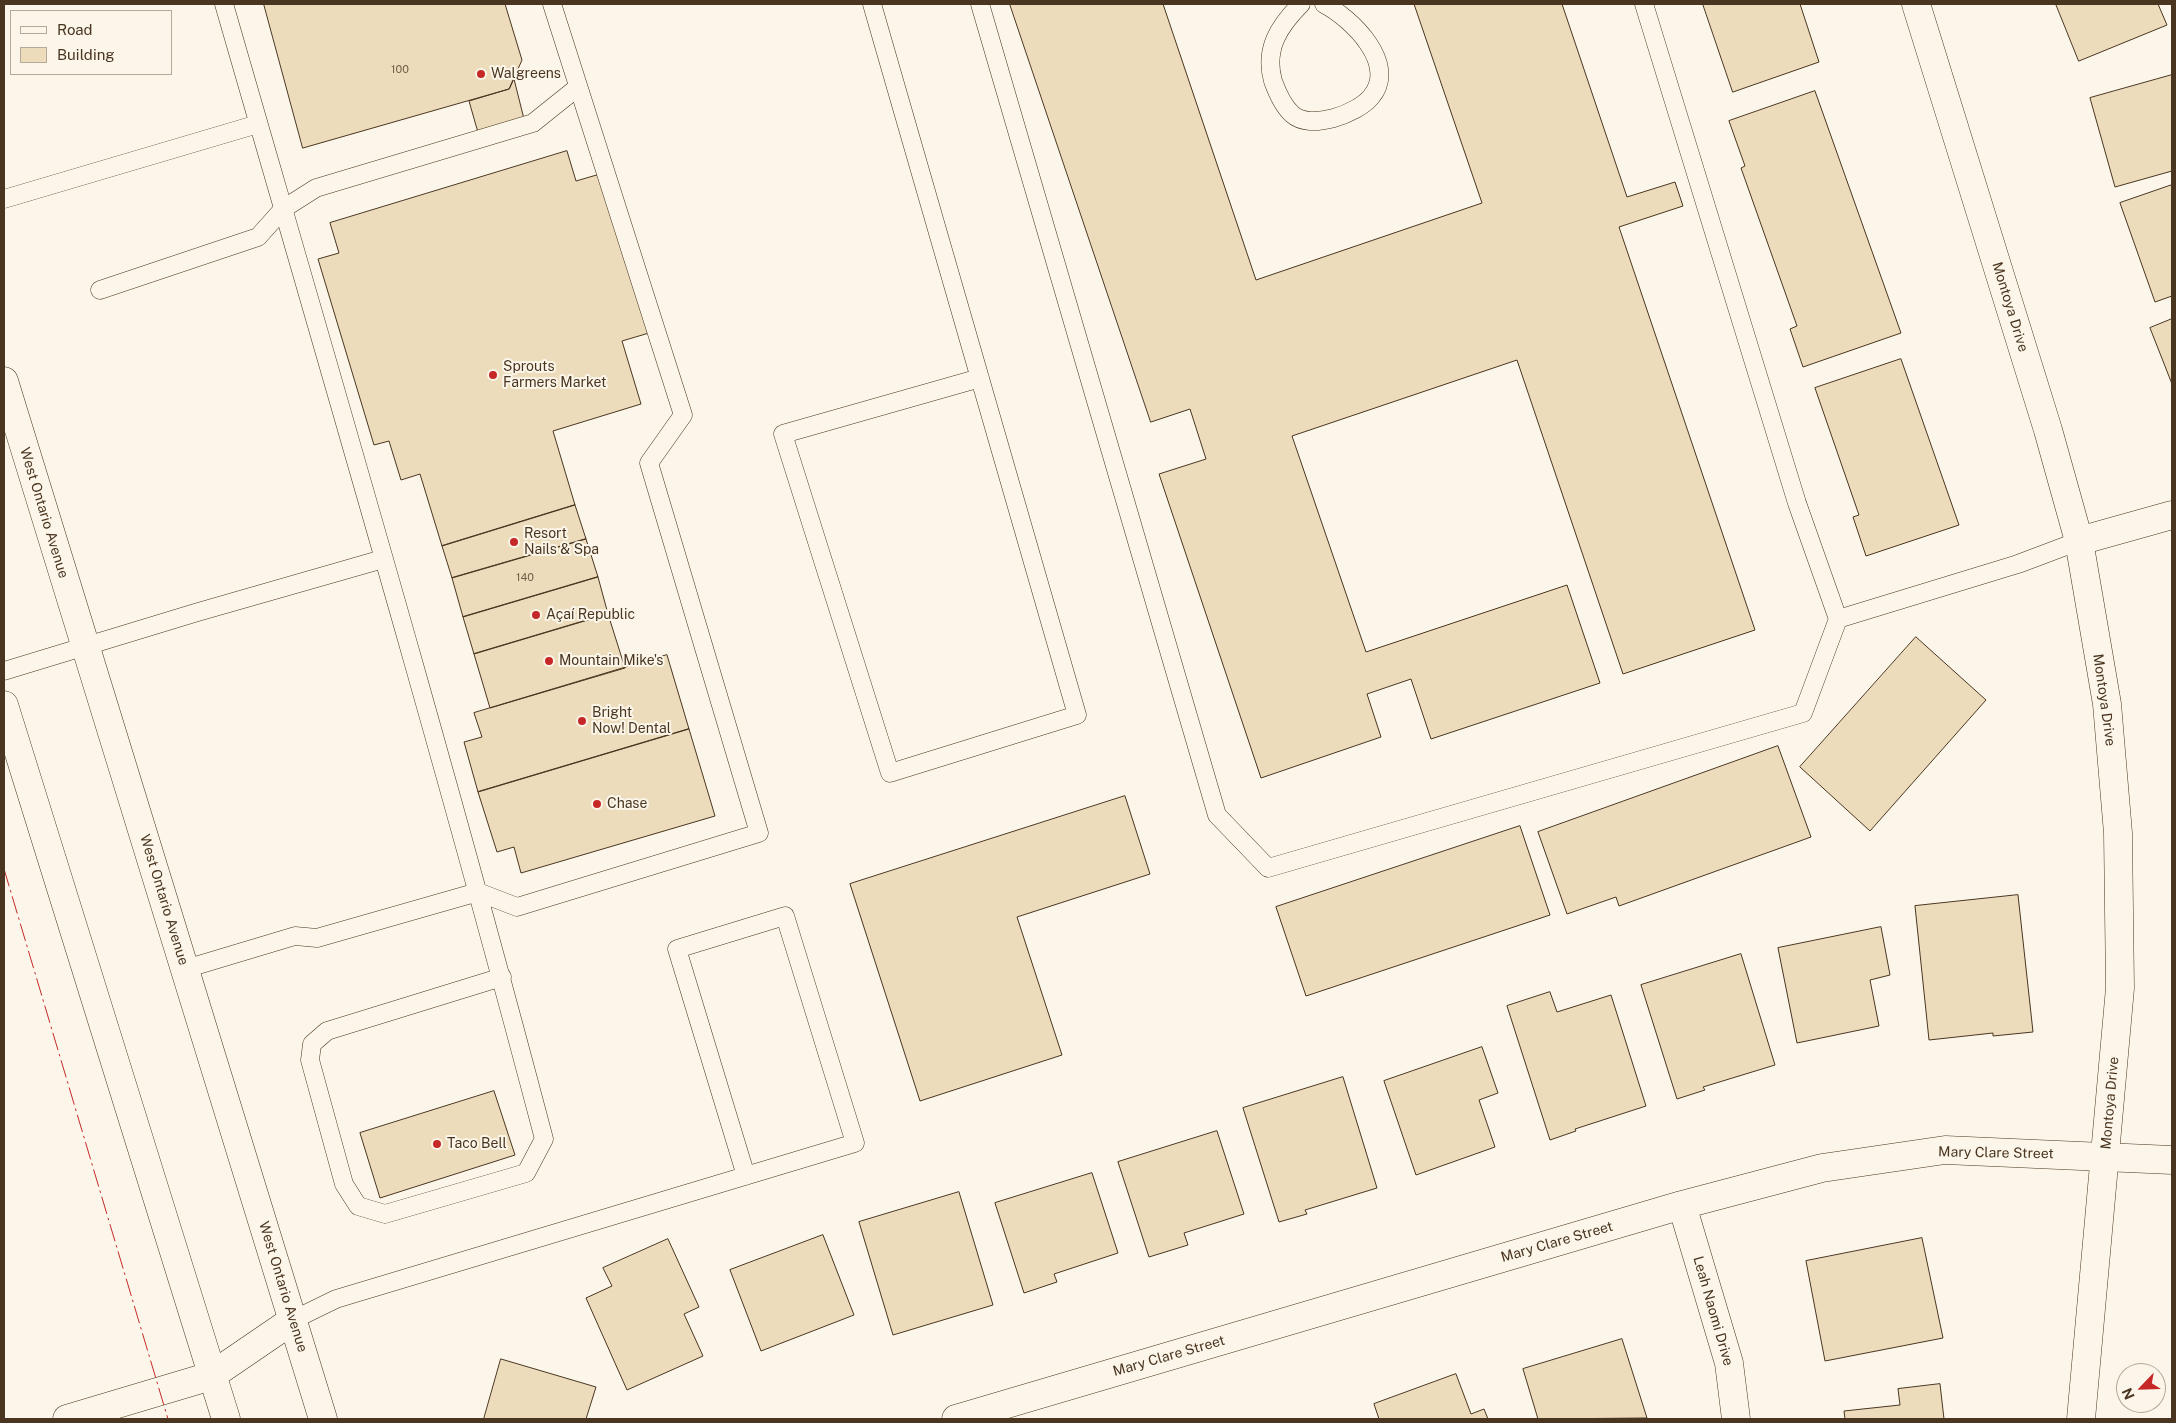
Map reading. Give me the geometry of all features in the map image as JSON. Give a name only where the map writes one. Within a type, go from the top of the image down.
[{"type":"street","name":"Montoya Drive","points":[[1916,4],[2048,430],[2079,541],[2106,704],[2118,832],[2120,988],[2081,1419]]},
{"type":"street","name":"West Ontario Avenue","points":[[4,381],[84,646],[186,968],[323,1419]]},
{"type":"street","points":[[2079,541],[2172,515]]},
{"type":"street","points":[[4,705],[226,1419]]},
{"type":"street","name":"Mary Clare Street","points":[[956,1419],[1682,1205],[1822,1168],[1945,1150],[2172,1160]]},
{"type":"street","name":"Leah Naomi Drive","points":[[1682,1205],[1729,1363],[1736,1419]]},
{"type":"street","points":[[67,1419],[212,1376],[293,1320]]},
{"type":"lane","points":[[224,4],[478,892],[502,978],[544,1139],[526,1173],[385,1214],[358,1206],[344,1184],[310,1060],[312,1044],[327,1031],[502,978]]},
{"type":"lane","points":[[186,968],[295,936],[318,938],[478,892],[517,906],[759,833],[649,462],[682,415],[552,4]]},
{"type":"lane","points":[[872,4],[980,378],[1077,715],[890,773],[783,434],[980,378]]},
{"type":"lane","points":[[980,4],[1217,815],[1268,868],[1803,714],[1838,619],[1797,503],[1644,4]]},
{"type":"lane","points":[[1301,4],[1274,39],[1270,59],[1277,91],[1292,114],[1303,120],[1334,118],[1360,107],[1372,97],[1377,85],[1378,61],[1362,34],[1348,19],[1324,4]]},
{"type":"lane","points":[[100,290],[258,237],[283,209],[316,188],[533,123],[578,87]]},
{"type":"lane","points":[[4,199],[258,124]]},
{"type":"lane","points":[[1838,619],[2018,564],[2079,541]]},
{"type":"lane","points":[[4,671],[382,559]]},
{"type":"lane","points":[[293,1320],[336,1299],[746,1176],[855,1143],[785,916],[677,949],[746,1176]]},
{"type":"building","name":"Walgreens","points":[[264,4],[505,4],[522,60],[509,89],[303,148]]},
{"type":"building","points":[[1010,4],[1163,4],[1256,280],[1482,203],[1414,4],[1562,4],[1627,197],[1675,182],[1683,206],[1619,227],[1755,630],[1623,674],[1517,360],[1292,436],[1366,652],[1567,585],[1600,683],[1431,739],[1411,679],[1367,694],[1381,737],[1261,778],[1159,474],[1206,459],[1190,409],[1151,422]]},
{"type":"building","points":[[1703,4],[1800,4],[1819,62],[1733,92]]},
{"type":"building","points":[[2056,4],[2158,4],[2167,25],[2079,61]]},
{"type":"building","points":[[2172,75],[2172,171],[2115,187],[2090,98]]},
{"type":"building","points":[[514,79],[525,123],[479,136],[469,101],[509,89]]},
{"type":"building","points":[[1815,91],[1901,333],[1803,367],[1790,329],[1797,326],[1741,168],[1745,166],[1729,121]]},
{"type":"building","name":"Sprouts Farmers Market","points":[[567,151],[576,181],[600,174],[649,333],[622,341],[641,404],[553,431],[575,505],[442,546],[420,474],[401,480],[389,441],[374,445],[318,259],[339,253],[330,223]]},
{"type":"building","points":[[2172,185],[2172,296],[2155,302],[2120,203]]},
{"type":"building","points":[[2172,319],[2172,384],[2150,328]]},
{"type":"building","points":[[1901,359],[1959,525],[1866,556],[1853,517],[1859,515],[1815,388]]},
{"type":"building","name":"Resort Nails & Spa","points":[[575,505],[586,539],[452,578],[442,546]]},
{"type":"building","points":[[586,539],[598,577],[463,617],[452,578]]},
{"type":"building","name":"Açaí Republic","points":[[598,577],[608,614],[474,654],[463,617]]},
{"type":"building","name":"Mountain Mike's","points":[[608,614],[625,668],[490,708],[474,654]]},
{"type":"building","points":[[1916,637],[1986,700],[1870,831],[1800,767]]},
{"type":"building","name":"Bright Now! Dental","points":[[667,655],[689,729],[478,792],[464,742],[482,737],[474,713]]},
{"type":"building","name":"Chase","points":[[689,729],[715,816],[521,873],[514,847],[497,852],[478,792]]},
{"type":"building","points":[[1778,746],[1811,837],[1619,906],[1616,897],[1567,914],[1538,832]]},
{"type":"building","points":[[1125,796],[1150,874],[1017,917],[1062,1055],[920,1101],[850,884]]},
{"type":"building","points":[[1520,826],[1550,915],[1306,996],[1276,907]]},
{"type":"building","points":[[2018,895],[2033,1032],[1993,1036],[1993,1033],[1929,1040],[1915,906]]},
{"type":"building","points":[[1881,927],[1890,975],[1870,980],[1879,1026],[1797,1043],[1778,948]]},
{"type":"building","points":[[1741,954],[1775,1065],[1703,1087],[1705,1090],[1677,1099],[1641,985]]},
{"type":"building","points":[[1550,992],[1557,1012],[1611,995],[1646,1106],[1575,1129],[1576,1131],[1550,1140],[1507,1006]]},
{"type":"building","points":[[1482,1047],[1498,1093],[1479,1100],[1495,1147],[1416,1175],[1384,1081]]},
{"type":"building","points":[[1343,1077],[1377,1188],[1305,1210],[1307,1214],[1279,1222],[1243,1108]]},
{"type":"building","name":"Taco Bell","points":[[494,1091],[515,1155],[380,1198],[360,1133]]},
{"type":"building","points":[[1217,1131],[1244,1214],[1184,1233],[1188,1245],[1149,1257],[1118,1162]]},
{"type":"building","points":[[1092,1173],[1118,1253],[1054,1274],[1057,1282],[1024,1293],[995,1203]]},
{"type":"building","points":[[959,1192],[993,1305],[893,1335],[859,1222]]},
{"type":"building","points":[[823,1235],[854,1315],[761,1351],[730,1270]]},
{"type":"building","points":[[1922,1238],[1943,1338],[1825,1361],[1806,1261]]},
{"type":"building","points":[[668,1239],[699,1307],[684,1314],[703,1356],[627,1390],[586,1298],[612,1286],[603,1268]]},
{"type":"building","points":[[1622,1339],[1647,1418],[1538,1419],[1523,1369]]},
{"type":"building","points":[[501,1359],[596,1387],[586,1419],[484,1419]]},
{"type":"building","points":[[1456,1374],[1471,1414],[1484,1409],[1488,1419],[1379,1419],[1374,1404]]},
{"type":"building","points":[[1940,1384],[1944,1419],[1845,1419],[1844,1411],[1900,1405],[1898,1389]]},
{"type":"power","points":[[4,869],[168,1419]]},
{"type":"place","name":"Walgreens","points":[[481,74]]},
{"type":"place","name":"Sprouts Farmers Market","points":[[493,375]]},
{"type":"place","name":"Resort Nails & Spa","points":[[514,542]]},
{"type":"place","name":"Açaí Republic","points":[[536,615]]},
{"type":"place","name":"Mountain Mike's","points":[[549,661]]},
{"type":"place","name":"Bright Now! Dental","points":[[582,721]]},
{"type":"place","name":"Chase","points":[[597,804]]},
{"type":"place","name":"Taco Bell","points":[[437,1144]]}]
